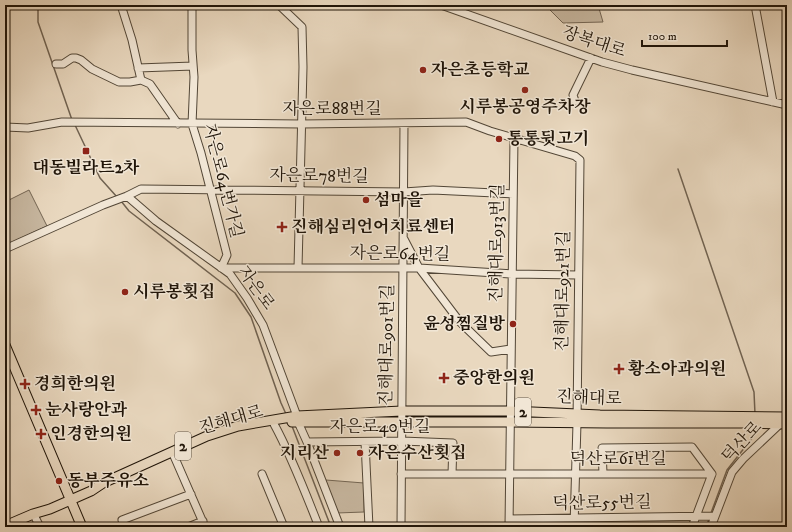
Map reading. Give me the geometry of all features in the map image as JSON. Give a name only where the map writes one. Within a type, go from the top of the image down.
[{"type":"main road","points":[[5,345],[82,527]]},
{"type":"main road","name":"진해대로","points":[[297,419],[402,411],[510,411],[577,418],[783,424]]},
{"type":"main road","name":"진해대로","points":[[297,419],[402,422],[510,422],[620,415],[787,417]]},
{"type":"main road","name":"2","points":[[280,422],[297,419]]},
{"type":"main road","name":"진해대로","points":[[91,491],[106,487],[209,441],[280,422]]},
{"type":"main road","name":"진해대로","points":[[91,491],[103,483],[207,436],[238,426],[280,422]]},
{"type":"main road","name":"2","points":[[5,526],[33,514],[50,509],[91,491]]},
{"type":"main road","name":"2","points":[[18,527],[38,523],[50,509]]},
{"type":"street","points":[[121,5],[132,40],[141,80]]},
{"type":"street","name":"자은로64번가길","points":[[192,5],[192,50],[194,77],[192,124],[201,153],[227,255],[221,268]]},
{"type":"street","points":[[279,5],[302,27],[303,67],[298,268]]},
{"type":"street","name":"장복대로","points":[[441,5],[602,62],[787,105]]},
{"type":"street","points":[[755,5],[773,102]]},
{"type":"street","points":[[56,64],[63,64],[72,58],[76,58],[92,69],[118,82],[141,80],[150,84],[178,124]]},
{"type":"street","points":[[575,101],[574,95],[592,58]]},
{"type":"street","points":[[138,68],[193,66]]},
{"type":"street","name":"자은로88번길","points":[[5,127],[28,128],[62,122],[178,124],[466,122],[490,131],[575,156],[580,160]]},
{"type":"street","name":"진해대로901번길","points":[[401,527],[404,123]]},
{"type":"street","name":"진해대로913번길","points":[[509,527],[514,138]]},
{"type":"street","name":"진해대로921번길","points":[[574,527],[577,418],[580,160]]},
{"type":"street","name":"자은로78번길","points":[[5,249],[141,189],[404,192],[433,190],[513,194]]},
{"type":"street","name":"자은로","points":[[127,196],[156,222],[230,274],[247,298],[263,325],[297,419],[340,527]]},
{"type":"street","points":[[403,238],[419,268],[460,322],[491,352],[511,349]]},
{"type":"street","name":"자은로64번길","points":[[221,268],[419,268],[512,274],[578,275]]},
{"type":"street","points":[[280,422],[284,443],[294,464],[318,527]]},
{"type":"street","name":"덕산로","points":[[711,527],[732,472],[743,459],[783,424]]},
{"type":"street","name":"자은로40번길","points":[[307,442],[402,441],[454,443],[452,474]]},
{"type":"street","points":[[365,442],[369,527]]},
{"type":"street","name":"덕산로61번길","points":[[602,474],[602,448],[692,447],[712,474]]},
{"type":"street","points":[[174,456],[204,524],[188,527]]},
{"type":"street","points":[[262,474],[284,527]]},
{"type":"street","name":"덕산로61번길","points":[[402,474],[712,474]]},
{"type":"street","points":[[692,527],[712,474]]},
{"type":"street","points":[[123,524],[191,494]]},
{"type":"street","name":"덕산로55번길","points":[[509,519],[715,516]]},
{"type":"shaded area","points":[[545,5],[598,5],[603,22],[563,23]]},
{"type":"shaded area","points":[[29,190],[47,226],[8,244],[5,239],[5,202]]},
{"type":"shaded area","points":[[326,480],[364,483],[364,512],[337,513],[325,482]]},
{"type":"waterway","points":[[38,5],[38,22],[72,120]]},
{"type":"waterway","points":[[75,125],[100,178],[117,197]]},
{"type":"waterway","points":[[678,169],[754,392],[755,414]]},
{"type":"waterway","points":[[121,201],[129,211],[235,293],[251,317],[286,414]]},
{"type":"waterway","points":[[292,426],[331,527]]},
{"type":"waterway","points":[[711,513],[727,470],[756,433],[756,426]]},
{"type":"waterway","points":[[706,527],[709,519]]},
{"type":"place","name":"자은초등학교","points":[[423,70]]},
{"type":"place","name":"시루봉공영주차장","points":[[525,90]]},
{"type":"place","name":"통통뒷고기","points":[[499,139]]},
{"type":"place","name":"대동빌라트2차","points":[[86,151]]},
{"type":"place","name":"섬마을","points":[[366,200]]},
{"type":"place","name":"진해심리언어치료센터","points":[[282,227]]},
{"type":"place","name":"시루봉횟집","points":[[125,292]]},
{"type":"place","name":"윤성찜질방","points":[[513,324]]},
{"type":"place","name":"황소아과의원","points":[[619,369]]},
{"type":"place","name":"중앙한의원","points":[[444,378]]},
{"type":"place","name":"경희한의원","points":[[25,384]]},
{"type":"place","name":"눈사랑안과","points":[[36,410]]},
{"type":"place","name":"인경한의원","points":[[41,434]]},
{"type":"place","name":"지리산","points":[[337,453]]},
{"type":"place","name":"자은수산횟집","points":[[360,453]]},
{"type":"place","name":"동부주유소","points":[[59,481]]}]
